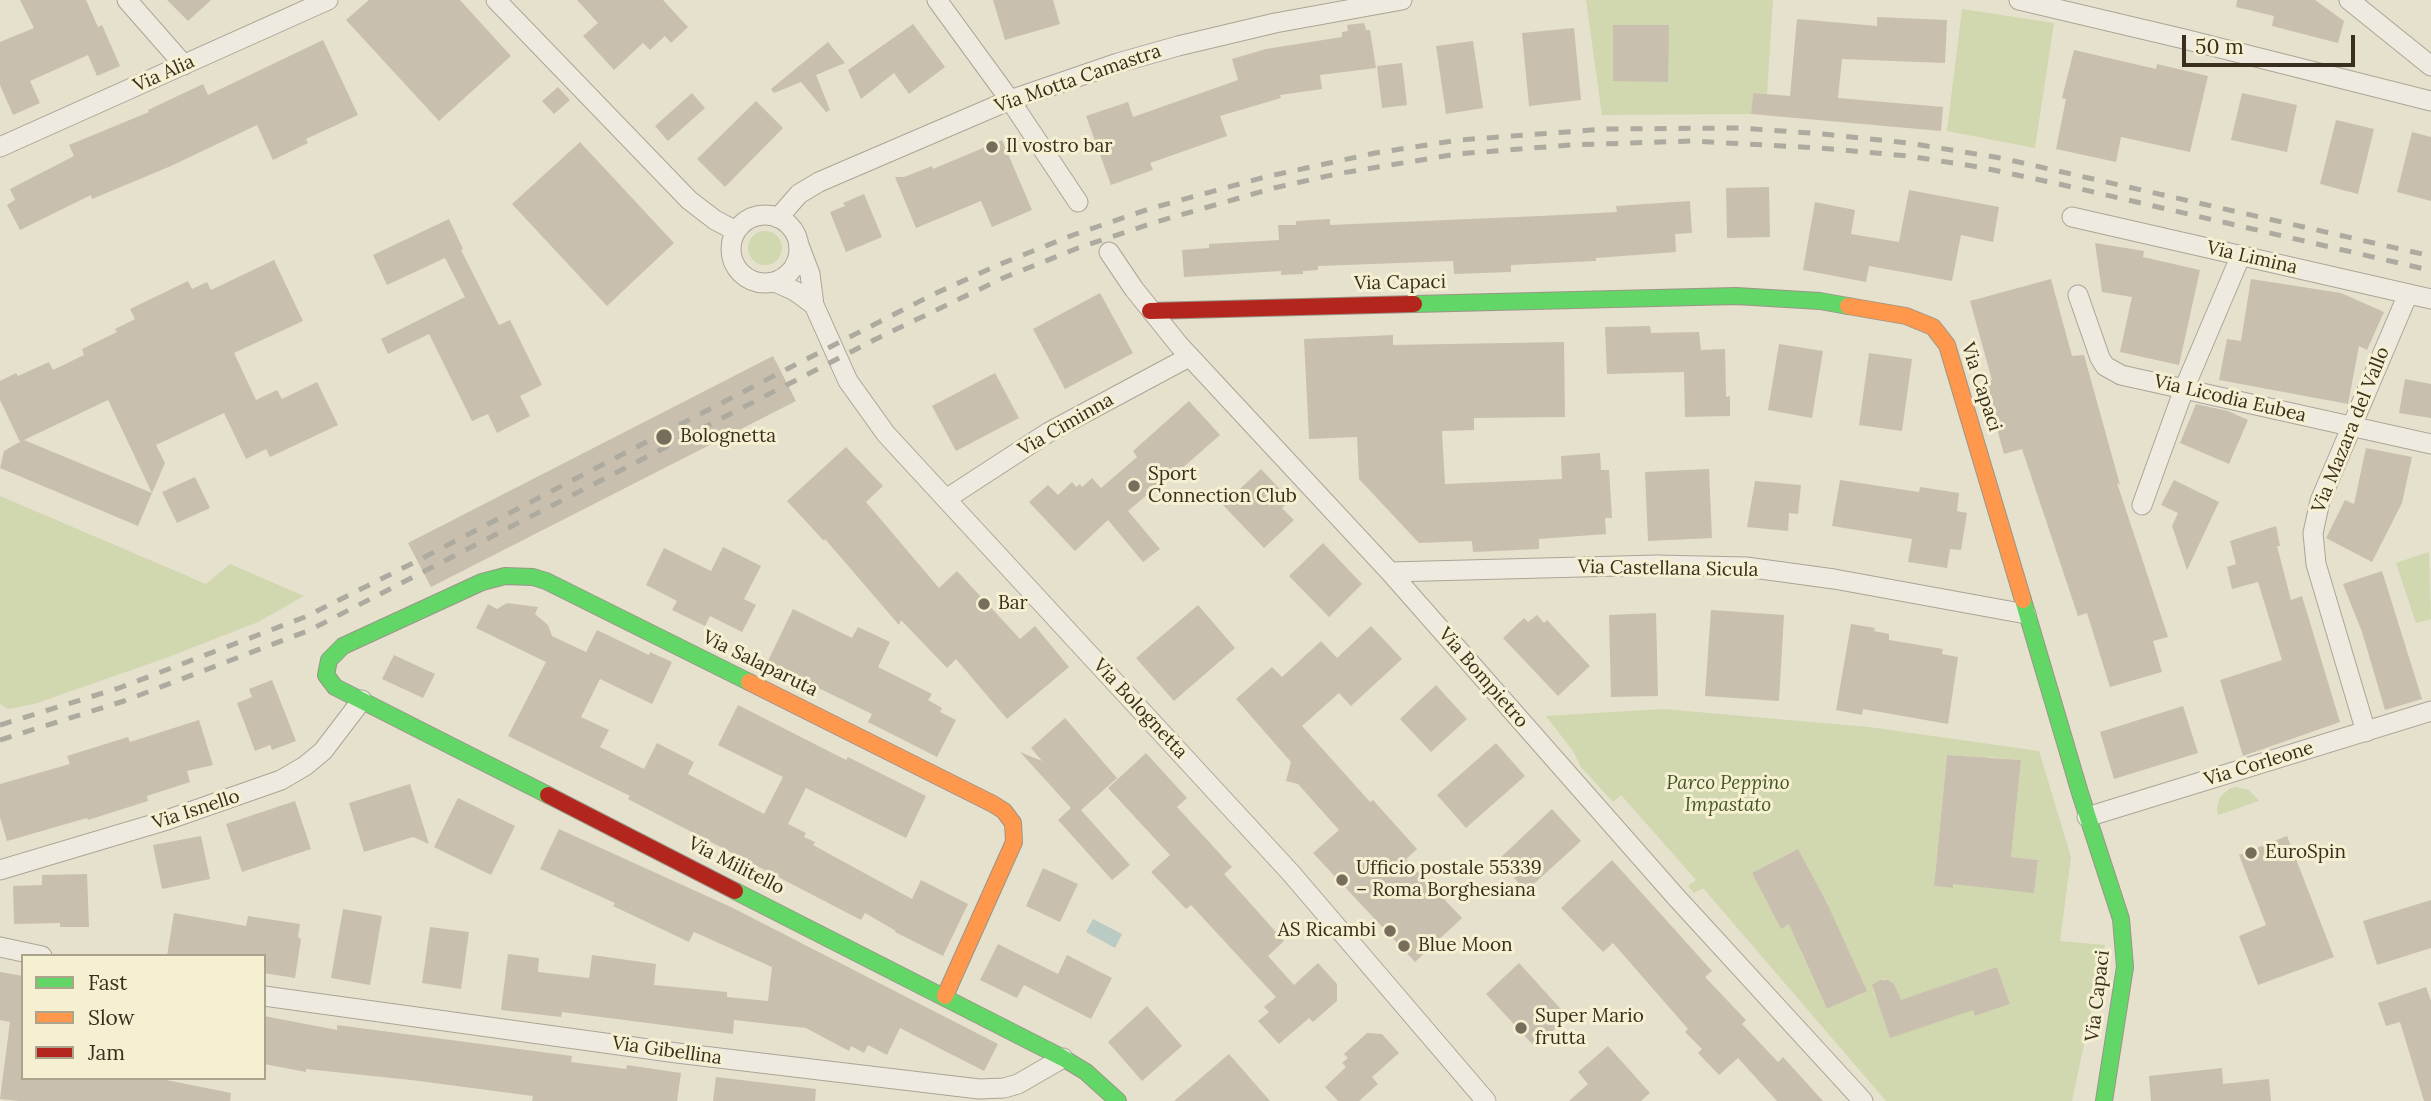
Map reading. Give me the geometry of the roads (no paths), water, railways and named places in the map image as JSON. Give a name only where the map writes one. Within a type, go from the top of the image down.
[{"type":"street","points":[[127,0],[184,65]]},
{"type":"street","name":"Via Alia","points":[[0,147],[328,0]]},
{"type":"street","points":[[496,0],[690,200],[715,220],[736,231]]},
{"type":"street","points":[[937,0],[1010,100],[1077,202]]},
{"type":"street","name":"Via Motta Camastra","points":[[778,218],[799,194],[819,182],[1010,100],[1118,63],[1199,40],[1314,15],[1402,0]]},
{"type":"street","points":[[2019,0],[2067,6],[2184,39],[2431,101]]},
{"type":"street","points":[[2359,3],[2431,66]]},
{"type":"street","points":[[766,215],[778,218],[788,224],[796,234],[799,245],[794,268],[786,277],[775,282],[763,284],[751,281],[741,275],[734,265],[731,242],[744,222],[766,215]]},
{"type":"street","name":"Via Limina","points":[[2072,217],[2431,299]]},
{"type":"street","name":"Via Bolognetta","points":[[799,245],[810,274],[814,305],[841,367],[862,403],[898,447],[1290,872],[1486,1101]]},
{"type":"street","name":"Via Bompietro","points":[[1109,252],[1150,311],[1189,357],[1390,572],[1676,897],[1863,1101]]},
{"type":"street","points":[[2142,505],[2184,389],[2241,255]]},
{"type":"street","points":[[775,282],[795,291],[814,305]]},
{"type":"street","name":"Via Mazara del Vallo","points":[[2366,732],[2316,564],[2312,542],[2317,509],[2408,294]]},
{"type":"street","name":"Via Licodia Eubea","points":[[2078,295],[2096,350],[2105,366],[2121,375],[2431,444]]},
{"type":"street","name":"Via Capaci","points":[[1150,311],[1737,296],[1808,299],[1913,318],[1933,327],[1950,354],[2087,817],[2116,900],[2125,949],[2124,977],[2105,1101]]},
{"type":"street","name":"Via Ciminna","points":[[946,499],[1049,432],[1189,357]]},
{"type":"street","name":"Via Castellana Sicula","points":[[1390,572],[1657,565],[1746,568],[1835,579],[2026,614]]},
{"type":"street","name":"Via Salaparuta","points":[[328,679],[326,670],[329,660],[343,646],[490,579],[515,575],[533,577],[546,581],[993,804],[1004,811],[1013,823],[1014,842],[945,996]]},
{"type":"street","name":"Via Militello","points":[[328,679],[335,687],[362,701],[1063,1058],[1094,1078],[1118,1101]]},
{"type":"street","name":"Via Isnello","points":[[0,870],[164,821],[281,780],[305,766],[323,751],[362,701]]},
{"type":"street","name":"Via Corleone","points":[[2087,817],[2431,711]]},
{"type":"street","points":[[0,947],[33,954]]},
{"type":"street","name":"Via Gibellina","points":[[266,996],[677,1053],[979,1089],[996,1089],[1018,1084],[1063,1058]]},
{"type":"railway","points":[[0,725],[119,688],[305,617],[932,295],[998,265],[1073,235],[1152,208],[1265,177],[1375,153],[1459,140],[1606,129],[1740,128],[1823,134],[1908,143],[2001,158],[2431,256]]},
{"type":"railway","points":[[0,740],[124,701],[310,630],[876,339],[1003,278],[1078,248],[1156,222],[1274,188],[1336,174],[1457,154],[1570,145],[1691,141],[1820,148],[1908,156],[1979,167],[2429,270]]},
{"type":"place","name":"Il vostro bar","points":[[992,147]]},
{"type":"place","name":"Bolognetta","points":[[664,437]]},
{"type":"place","name":"Sport Connection Club","points":[[1134,486]]},
{"type":"place","name":"Bar","points":[[984,604]]},
{"type":"place","name":"EuroSpin","points":[[2251,853]]},
{"type":"place","name":"Ufficio postale 55339 – Roma Borghesiana","points":[[1342,880]]},
{"type":"place","name":"AS Ricambi","points":[[1390,931]]},
{"type":"place","name":"Blue Moon","points":[[1404,946]]},
{"type":"place","name":"Super Mario frutta","points":[[1521,1028]]},
{"type":"park label","name":"Parco Peppino Impastato","points":[[1728,795]]}]
